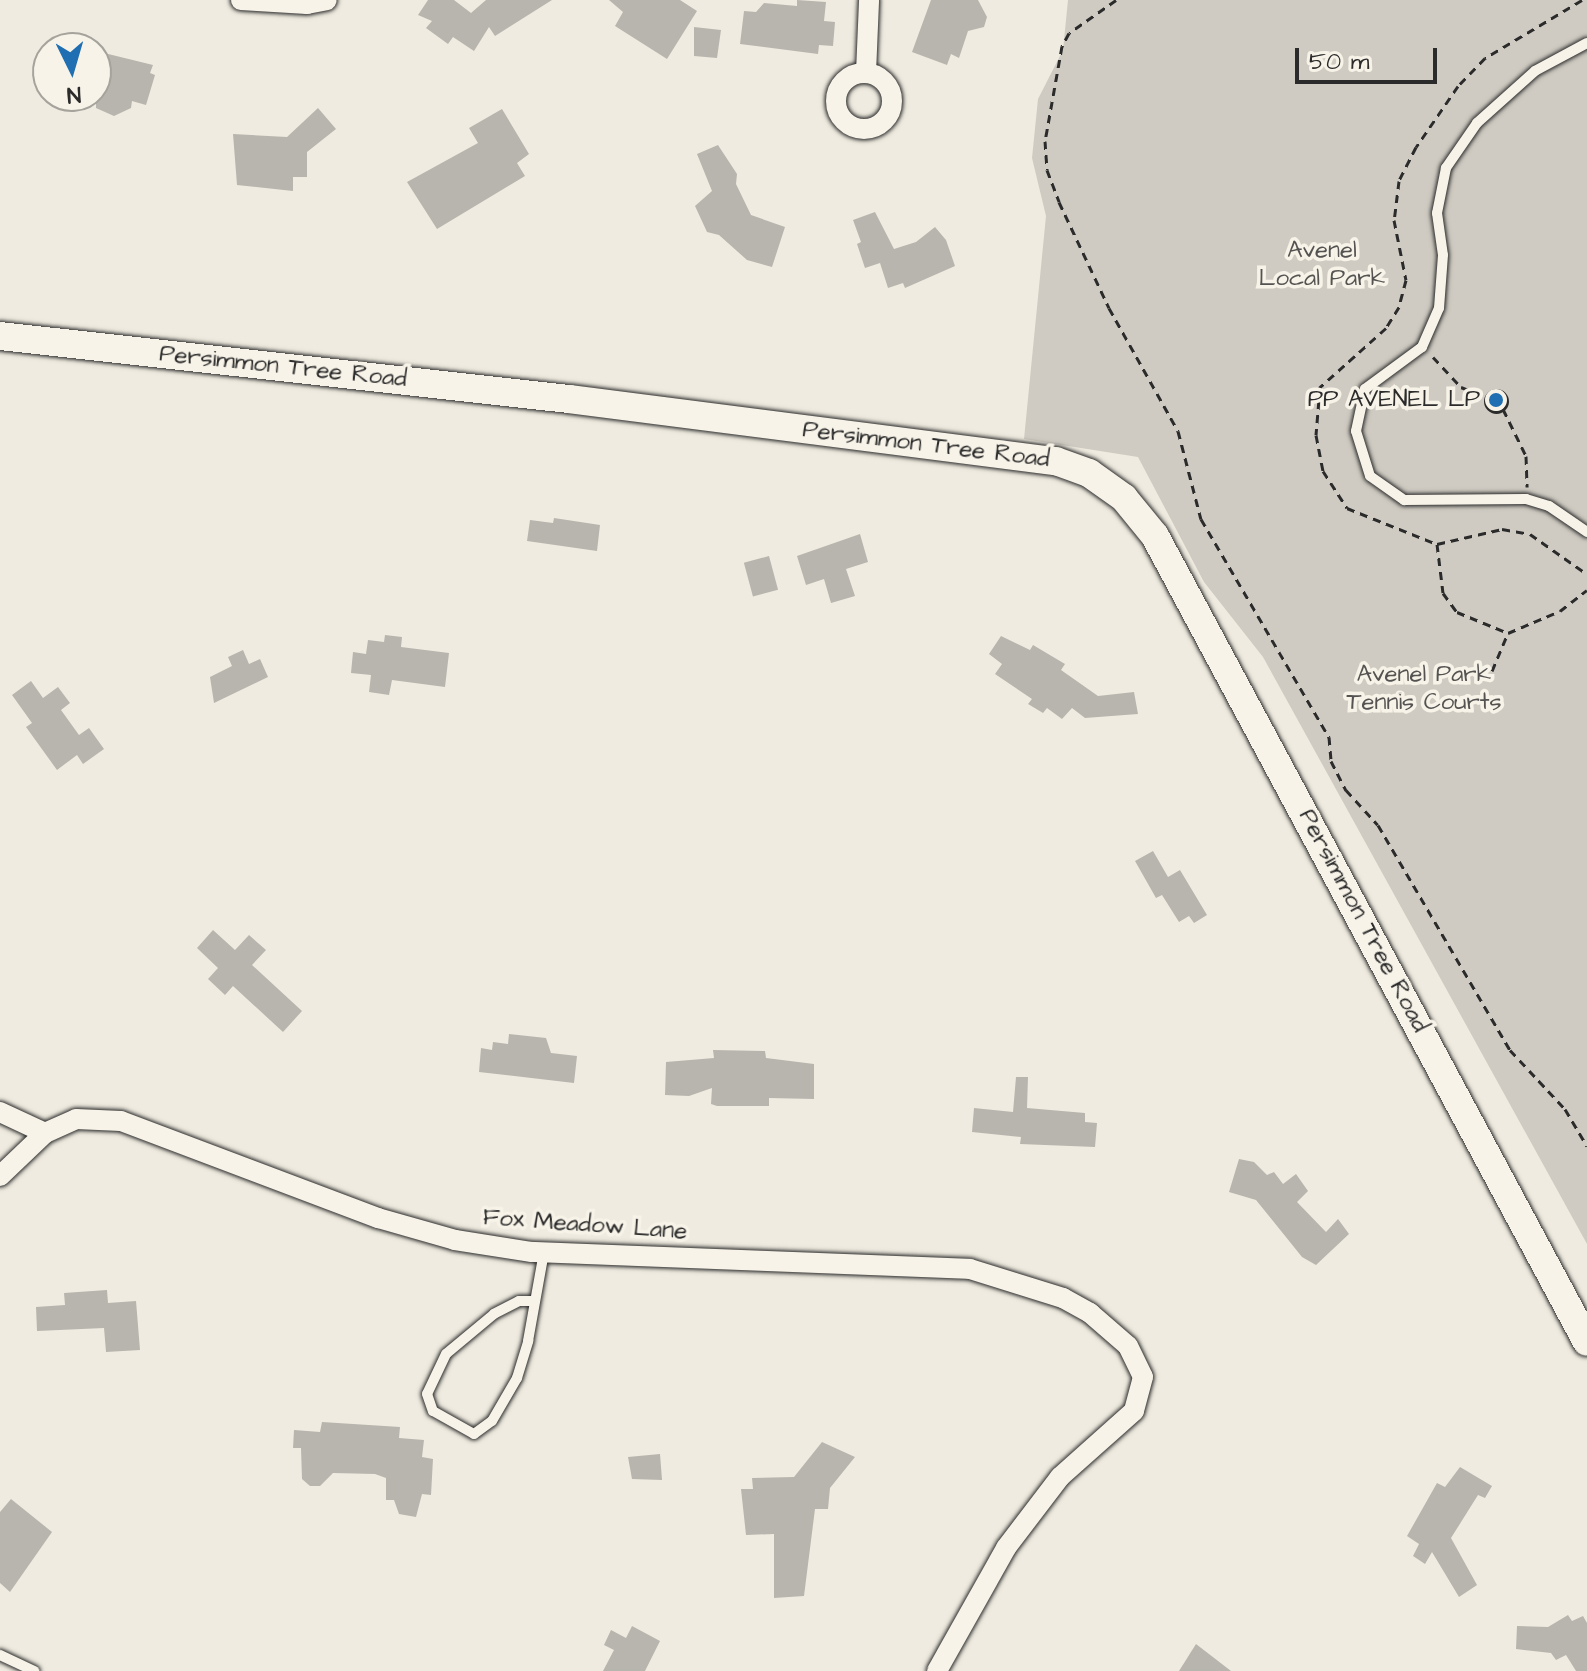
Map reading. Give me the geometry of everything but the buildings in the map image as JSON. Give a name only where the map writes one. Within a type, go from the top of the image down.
[{"type":"main road","name":"Persimmon Tree Road","points":[[0,336],[569,399],[1056,461],[1089,473],[1124,498],[1155,536],[1587,1342]]},
{"type":"street","points":[[241,0],[282,4],[327,0]]},
{"type":"street","points":[[866,73],[869,0]]},
{"type":"street","points":[[0,1112],[45,1133],[0,1176]]},
{"type":"street","name":"Fox Meadow Lane","points":[[45,1133],[76,1119],[121,1121],[378,1218],[455,1240],[544,1252],[970,1269],[1063,1298],[1128,1346],[1143,1377],[1134,1411],[1060,1477],[1006,1548],[937,1671]]},
{"type":"lane","points":[[1587,43],[1523,81],[1477,123],[1446,168],[1437,213],[1443,255],[1439,308],[1422,347],[1365,389],[1356,431],[1370,476],[1404,500],[1526,499],[1549,506],[1587,532]]},
{"type":"lane","points":[[534,1301],[519,1301],[494,1314],[446,1354],[427,1394],[433,1411],[474,1434],[492,1421],[517,1378],[534,1301],[544,1252]]},
{"type":"lane","points":[[0,1655],[34,1671]]},
{"type":"path","points":[[1116,0],[1069,33],[1062,46],[1045,141],[1047,170],[1059,202],[1109,308],[1178,431],[1201,519],[1329,737],[1331,761],[1346,790],[1378,825],[1510,1050],[1565,1109],[1587,1146]]},
{"type":"path","points":[[1422,347],[1461,387],[1486,397],[1490,409],[1503,409]]},
{"type":"path","points":[[1486,397],[1499,390],[1506,395],[1503,409],[1526,456],[1526,499]]},
{"type":"path","points":[[1437,544],[1443,593],[1457,612],[1508,633]]},
{"type":"path","points":[[1492,671],[1508,633],[1560,611],[1587,590]]},
{"type":"green space","name":"Avenel Local Park","points":[[1068,0],[1587,0],[1587,1244],[1263,657],[1204,582],[1138,457],[1024,439],[1046,216],[1032,158],[1038,99],[1063,50]]},
{"type":"place","name":"PP AVENEL LP","points":[[1496,400]]},
{"type":"park label","name":"Avenel Park Tennis Courts","points":[[1424,689]]}]
